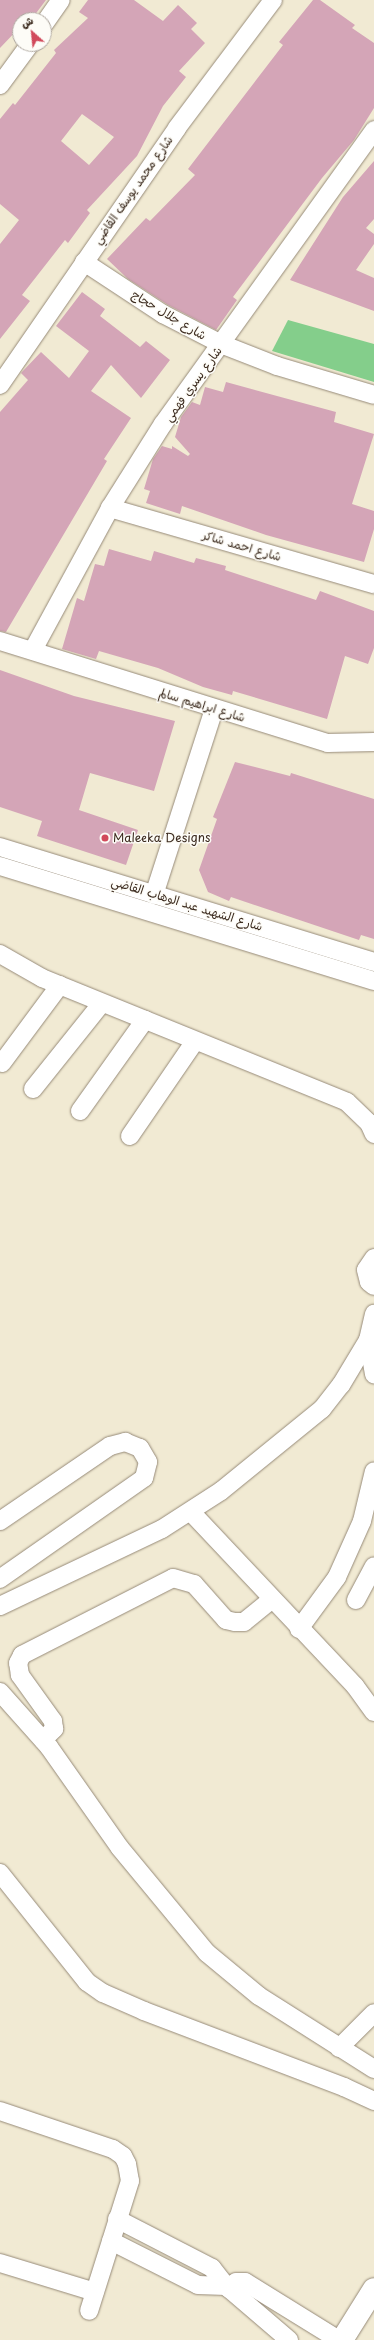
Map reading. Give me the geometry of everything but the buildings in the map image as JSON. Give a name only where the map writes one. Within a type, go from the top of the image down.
[{"type":"main road","points":[[340,2340],[374,2288]]},
{"type":"street","points":[[52,13],[61,0]]},
{"type":"street","name":"شارع محمد يوسف القاضي","points":[[0,385],[177,128],[273,0]]},
{"type":"street","points":[[0,86],[24,52]]},
{"type":"street","name":"شارع يسري فهمي","points":[[33,650],[110,508],[163,424],[374,132]]},
{"type":"street","name":"شارع جلال حجاج","points":[[84,262],[163,314],[221,344],[277,366],[374,395]]},
{"type":"street","name":"شارع احمد شاكر","points":[[110,508],[374,584]]},
{"type":"street","name":"شارع ابراهيم سالم","points":[[0,641],[33,650],[214,709],[328,743],[374,742]]},
{"type":"street","points":[[154,894],[214,709]]},
{"type":"street","name":"شارع الشهيد عبد الوهاب القاضي","points":[[0,846],[374,962]]},
{"type":"street","name":"شارع الشهيد عبد الوهاب القاضي","points":[[0,866],[374,981]]},
{"type":"street","points":[[0,954],[60,985],[102,1003],[347,1102],[369,1123],[374,1134]]},
{"type":"street","points":[[2,1063],[60,985]]},
{"type":"street","points":[[32,1089],[102,1003]]},
{"type":"street","points":[[80,1111],[145,1020]]},
{"type":"street","points":[[130,1136],[195,1041]]},
{"type":"street","points":[[374,1258],[366,1270],[366,1276],[374,1286]]},
{"type":"street","points":[[0,1606],[125,1548],[191,1512],[222,1491],[322,1409],[341,1385],[368,1340],[374,1314]]},
{"type":"street","points":[[368,1340],[374,1374]]},
{"type":"street","points":[[0,1521],[110,1446],[126,1442],[140,1448],[148,1462],[144,1478],[0,1579]]},
{"type":"street","points":[[299,1629],[337,1577],[362,1521],[374,1471]]},
{"type":"street","points":[[191,1512],[299,1629],[355,1686],[374,1712]]},
{"type":"street","points":[[356,1600],[374,1566]]},
{"type":"street","points":[[43,1740],[54,1729],[53,1721],[20,1675],[18,1663],[22,1655],[173,1578],[194,1584],[226,1620],[235,1622],[244,1622],[272,1599]]},
{"type":"street","points":[[0,1692],[43,1740],[120,1848],[207,1953],[259,1996],[374,2070]]},
{"type":"street","points":[[0,1874],[87,1982],[103,1993],[144,2011],[344,2087],[374,2101]]},
{"type":"street","points":[[339,2048],[374,2013]]},
{"type":"street","points":[[0,2111],[113,2150],[123,2156],[130,2173],[130,2181],[89,2312]]},
{"type":"street","points":[[117,2219],[203,2262],[219,2275],[227,2288],[289,2340]]},
{"type":"street","points":[[111,2241],[198,2284],[227,2288],[236,2282],[245,2282],[340,2340]]},
{"type":"street","points":[[0,2263],[95,2292]]},
{"type":"green space","points":[[288,320],[374,344],[374,382],[272,351]]},
{"type":"place","name":"Maleeka Designs","points":[[105,838]]}]
